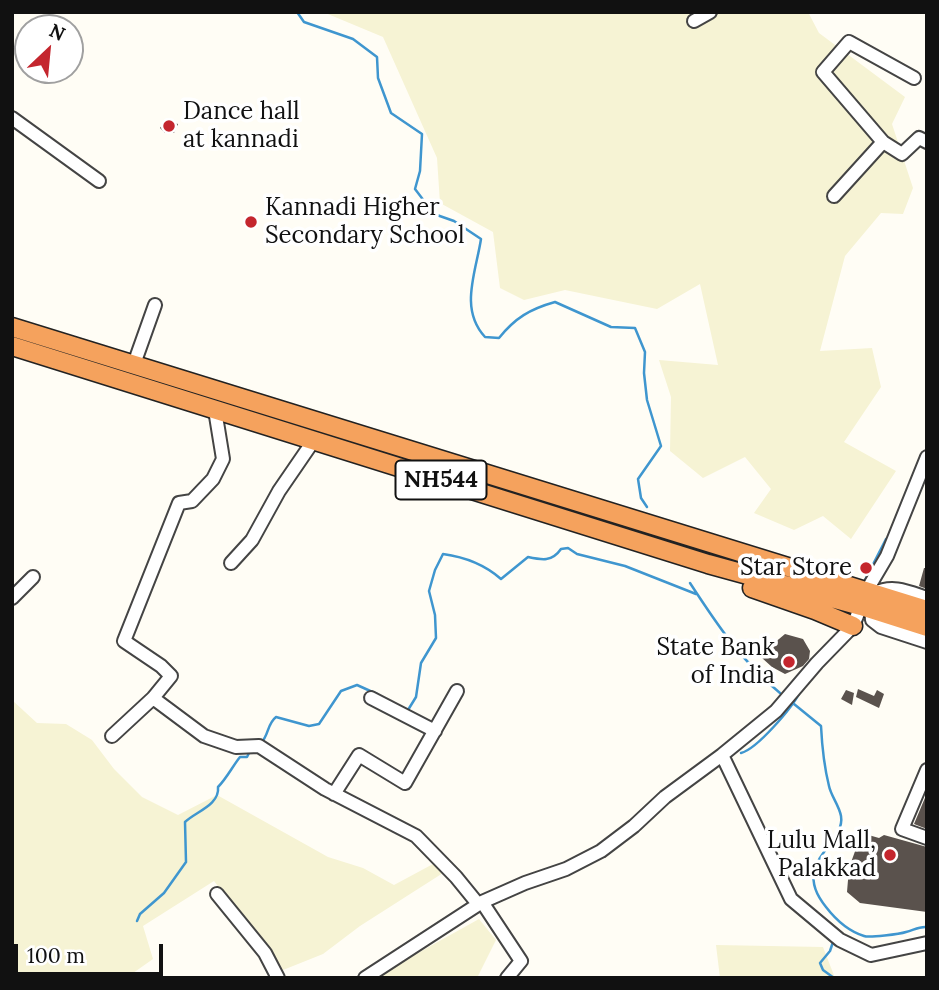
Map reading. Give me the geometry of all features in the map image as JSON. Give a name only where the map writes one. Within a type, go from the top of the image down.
[{"type":"highway","name":"NH544","points":[[12,327],[702,542],[868,600],[927,627]]},
{"type":"highway","name":"NH544","points":[[12,346],[726,569],[927,610]]},
{"type":"highway","points":[[726,569],[737,581],[853,626]]},
{"type":"street","points":[[694,20],[709,12]]},
{"type":"street","points":[[914,78],[849,42],[822,72],[883,142],[902,154],[919,138],[927,142]]},
{"type":"street","points":[[12,118],[99,181]]},
{"type":"street","points":[[834,196],[883,142]]},
{"type":"street","points":[[134,364],[155,305]]},
{"type":"street","points":[[111,736],[153,698],[171,676],[124,641],[180,503],[192,501],[213,480],[223,458],[215,410]]},
{"type":"street","points":[[231,563],[251,540],[279,491],[314,440]]},
{"type":"street","points":[[365,978],[480,903],[601,852],[665,797],[776,711],[853,626],[868,600],[927,457]]},
{"type":"street","points":[[12,598],[33,577]]},
{"type":"street","points":[[868,600],[885,588],[895,588],[927,598]]},
{"type":"street","points":[[868,600],[872,620],[881,627],[927,642]]},
{"type":"street","points":[[334,794],[359,755],[405,783],[457,691]]},
{"type":"street","points":[[153,698],[204,736],[236,747],[260,746],[334,794],[416,836],[480,903],[521,961],[507,978]]},
{"type":"street","points":[[371,698],[435,731]]},
{"type":"street","points":[[722,755],[791,899],[840,940],[871,955],[927,943]]},
{"type":"street","points":[[927,770],[902,829],[927,838]]},
{"type":"street","points":[[217,894],[265,953],[278,978]]},
{"type":"shaded area","points":[[323,12],[808,12],[819,33],[905,97],[892,124],[913,188],[903,214],[881,213],[845,256],[820,351],[872,348],[881,387],[844,442],[896,471],[851,539],[823,516],[794,530],[754,513],[771,489],[745,457],[703,478],[670,451],[671,397],[659,360],[718,365],[700,284],[657,309],[565,290],[524,300],[500,288],[493,232],[440,203],[437,158],[383,37]]},
{"type":"shaded area","points":[[12,700],[37,723],[66,724],[92,740],[114,769],[142,797],[178,815],[217,795],[328,857],[363,868],[394,885],[433,864],[443,873],[360,926],[323,954],[283,970],[214,881],[143,926],[153,959],[126,978],[12,978]]},
{"type":"shaded area","points":[[479,919],[496,940],[477,978],[373,978]]},
{"type":"shaded area","points":[[716,945],[823,947],[835,978],[720,978]]},
{"type":"building","name":"Dance hall at kannadi","points":[[166,120],[178,124],[174,133],[165,133],[160,128]]},
{"type":"building","points":[[924,568],[927,568],[927,589],[919,586]]},
{"type":"building","points":[[785,634],[803,639],[810,651],[809,659],[803,666],[785,674],[762,658]]},
{"type":"building","points":[[858,689],[874,696],[877,690],[884,694],[879,708],[856,697]]},
{"type":"building","points":[[846,690],[854,693],[852,705],[841,699]]},
{"type":"building","points":[[927,793],[927,829],[914,824]]},
{"type":"building","name":"Lulu Mall, Palakkad","points":[[865,834],[879,838],[884,835],[927,847],[927,912],[860,903],[847,892],[849,868],[858,843]]},
{"type":"waterway","points":[[297,12],[304,22],[353,39],[377,57],[378,78],[391,113],[422,134],[420,171],[415,189],[434,214],[454,221],[481,239],[471,302],[477,326],[485,337],[499,338],[524,315],[555,302],[611,327],[635,328],[645,352],[647,400],[661,446],[638,479],[641,498],[647,507]]},
{"type":"waterway","points":[[864,582],[886,539]]},
{"type":"waterway","points":[[404,709],[408,710],[416,697],[421,663],[436,638],[435,615],[429,591],[443,554],[474,562],[501,579],[528,557],[546,559],[561,549],[568,548],[577,554],[625,566],[696,594]]},
{"type":"waterway","points":[[690,583],[742,655],[780,693]]},
{"type":"waterway","points":[[261,743],[276,717],[309,726],[319,724],[341,691],[357,685],[377,694]]},
{"type":"waterway","points":[[741,753],[756,744],[774,727],[800,692]]},
{"type":"waterway","points":[[794,704],[821,726],[827,778],[841,816],[836,836],[816,866],[813,878],[816,891],[838,921],[864,936],[891,935],[927,927]]},
{"type":"waterway","points":[[137,921],[140,914],[164,893],[186,862],[185,822],[215,799],[218,787],[240,757],[247,757],[250,751]]},
{"type":"waterway","points":[[833,942],[830,951],[820,963],[823,970],[834,978]]},
{"type":"place","name":"Dance hall at kannadi","points":[[169,126]]},
{"type":"place","name":"Kannadi Higher Secondary School","points":[[251,222]]},
{"type":"place","name":"Star Store","points":[[866,568]]},
{"type":"place","name":"State Bank of India","points":[[789,662]]},
{"type":"place","name":"Lulu Mall, Palakkad","points":[[890,855]]}]
